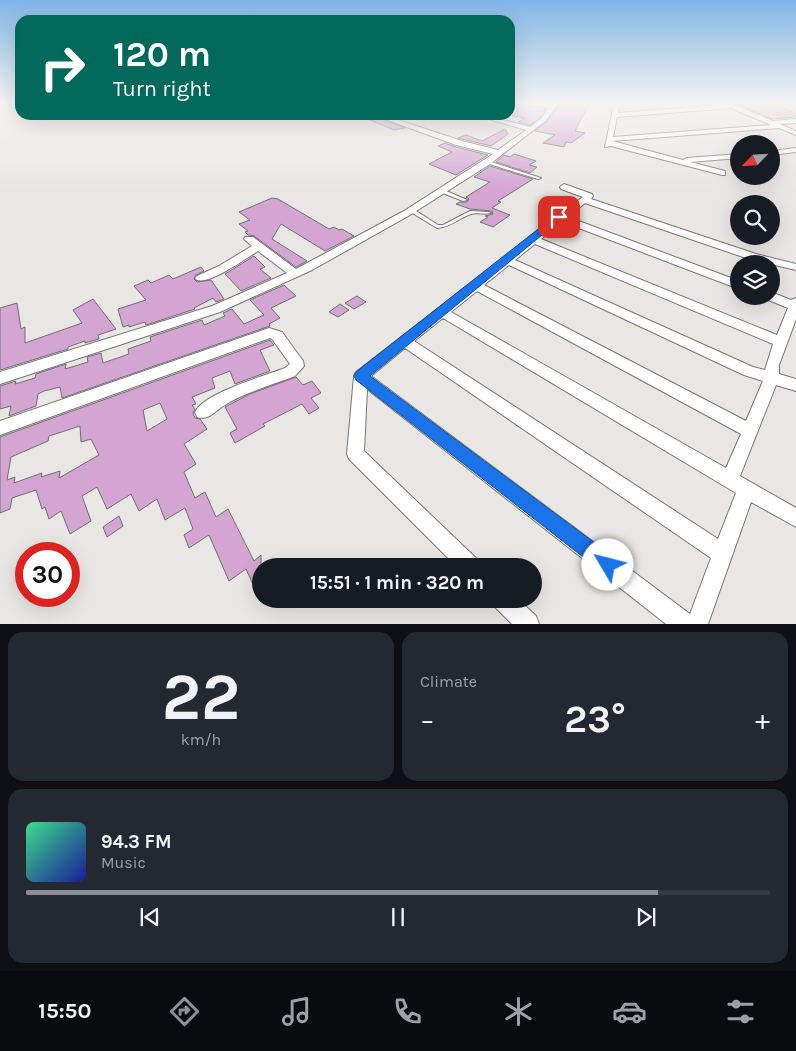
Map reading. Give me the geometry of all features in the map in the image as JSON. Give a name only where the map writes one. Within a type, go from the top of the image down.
[{"type":"street","points":[[431,133],[499,153]]},
{"type":"street","points":[[0,378],[216,309],[295,274],[411,210],[488,162],[526,133]]},
{"type":"street","points":[[608,144],[611,133]]},
{"type":"street","points":[[608,144],[713,133]]},
{"type":"street","points":[[608,144],[677,161],[721,175],[730,164]]},
{"type":"street","points":[[780,152],[796,150]]},
{"type":"street","points":[[677,161],[730,157]]},
{"type":"street","points":[[462,558],[354,454],[361,376],[559,217],[589,196],[564,188]]},
{"type":"street","points":[[584,200],[753,257],[796,267]]},
{"type":"street","points":[[559,217],[730,282]]},
{"type":"street","points":[[249,238],[295,274]]},
{"type":"street","points":[[533,238],[780,342]]},
{"type":"street","points":[[200,278],[223,268],[259,246]]},
{"type":"street","points":[[506,260],[749,371],[796,384]]},
{"type":"street","points":[[475,285],[750,431]]},
{"type":"street","points":[[698,624],[723,554],[750,431],[772,377],[772,365],[795,304],[780,299]]},
{"type":"street","points":[[442,312],[796,518]]},
{"type":"street","points":[[0,428],[269,333],[277,335],[296,361],[297,366],[290,372],[221,399],[203,412]]},
{"type":"street","points":[[404,342],[723,554]]},
{"type":"street","points":[[361,376],[685,624]]},
{"type":"street","points":[[512,608],[528,624]]},
{"type":"lane","points":[[488,162],[539,178]]},
{"type":"lane","points":[[442,191],[466,200]]},
{"type":"lane","points":[[411,210],[434,226],[440,227],[472,212],[489,213]]},
{"type":"building","points":[[497,133],[508,134],[491,146],[458,138],[466,135],[482,141]]},
{"type":"building","points":[[546,133],[585,133],[571,143],[566,142],[564,147],[543,143],[555,135]]},
{"type":"building","points":[[445,143],[488,155],[456,175],[429,164],[452,152],[438,146]]},
{"type":"building","points":[[514,154],[536,161],[529,165],[537,167],[530,173],[496,162],[504,155],[510,157]]},
{"type":"building","points":[[490,166],[533,179],[498,201],[501,202],[492,208],[510,215],[493,227],[480,222],[488,217],[485,216],[493,214],[492,211],[470,209],[456,204],[467,202],[469,199],[466,197],[490,182],[474,177]]},
{"type":"building","points":[[272,198],[278,199],[329,229],[334,227],[339,230],[342,229],[354,236],[325,251],[281,224],[272,239],[307,261],[296,267],[254,236],[248,235],[245,232],[248,231],[239,224],[250,220],[239,212]]},
{"type":"building","points":[[254,256],[265,267],[260,269],[271,278],[241,291],[225,274]]},
{"type":"building","points":[[201,267],[204,271],[196,275],[194,279],[197,282],[211,280],[224,299],[216,302],[213,298],[195,309],[146,325],[145,322],[123,327],[118,309],[146,300],[134,286],[148,280],[151,283],[169,275],[173,279]]},
{"type":"building","points":[[284,285],[296,296],[271,308],[280,318],[269,324],[270,326],[62,398],[60,387],[44,391],[38,394],[36,406],[9,416],[11,406],[0,409],[0,386],[35,378],[36,374],[66,364],[65,369],[88,362],[87,357],[101,353],[103,363],[129,354],[128,349],[151,341],[150,337],[202,320],[204,325],[225,316],[223,313],[232,309],[244,324],[264,315],[250,300]]},
{"type":"building","points":[[357,296],[366,302],[354,309],[345,303]]},
{"type":"building","points":[[93,299],[116,329],[98,335],[99,339],[85,343],[85,341],[68,347],[68,349],[0,370],[0,308],[17,303],[21,329],[25,327],[25,343],[82,323],[73,310]]},
{"type":"building","points":[[340,304],[349,310],[338,317],[329,312]]},
{"type":"building","points":[[270,340],[274,345],[260,350],[270,371],[235,384],[230,371],[212,378],[215,388],[192,397],[196,404],[192,405],[195,409],[193,413],[195,418],[200,419],[207,429],[184,444],[196,464],[184,472],[195,498],[205,492],[216,517],[228,509],[252,558],[252,582],[246,569],[229,581],[209,535],[189,548],[184,535],[193,529],[185,508],[165,520],[157,499],[139,511],[131,494],[107,509],[97,487],[82,496],[91,521],[70,534],[61,511],[49,519],[45,507],[42,509],[36,490],[12,498],[10,509],[0,513],[0,437]],"holes":[[[160,403],[167,419],[147,431],[143,410]],[[80,426],[81,442],[91,439],[99,455],[59,478],[60,471],[41,477],[42,473],[14,483],[15,477],[7,480],[11,457],[48,441],[49,436]]]},
{"type":"building","points":[[296,377],[303,385],[312,381],[321,393],[311,398],[319,408],[309,414],[302,404],[263,424],[265,426],[235,443],[230,433],[237,429],[225,407],[250,394]]},
{"type":"building","points":[[119,516],[123,526],[107,537],[103,527]]},
{"type":"route","points":[[559,217],[361,376],[608,565]]}]
